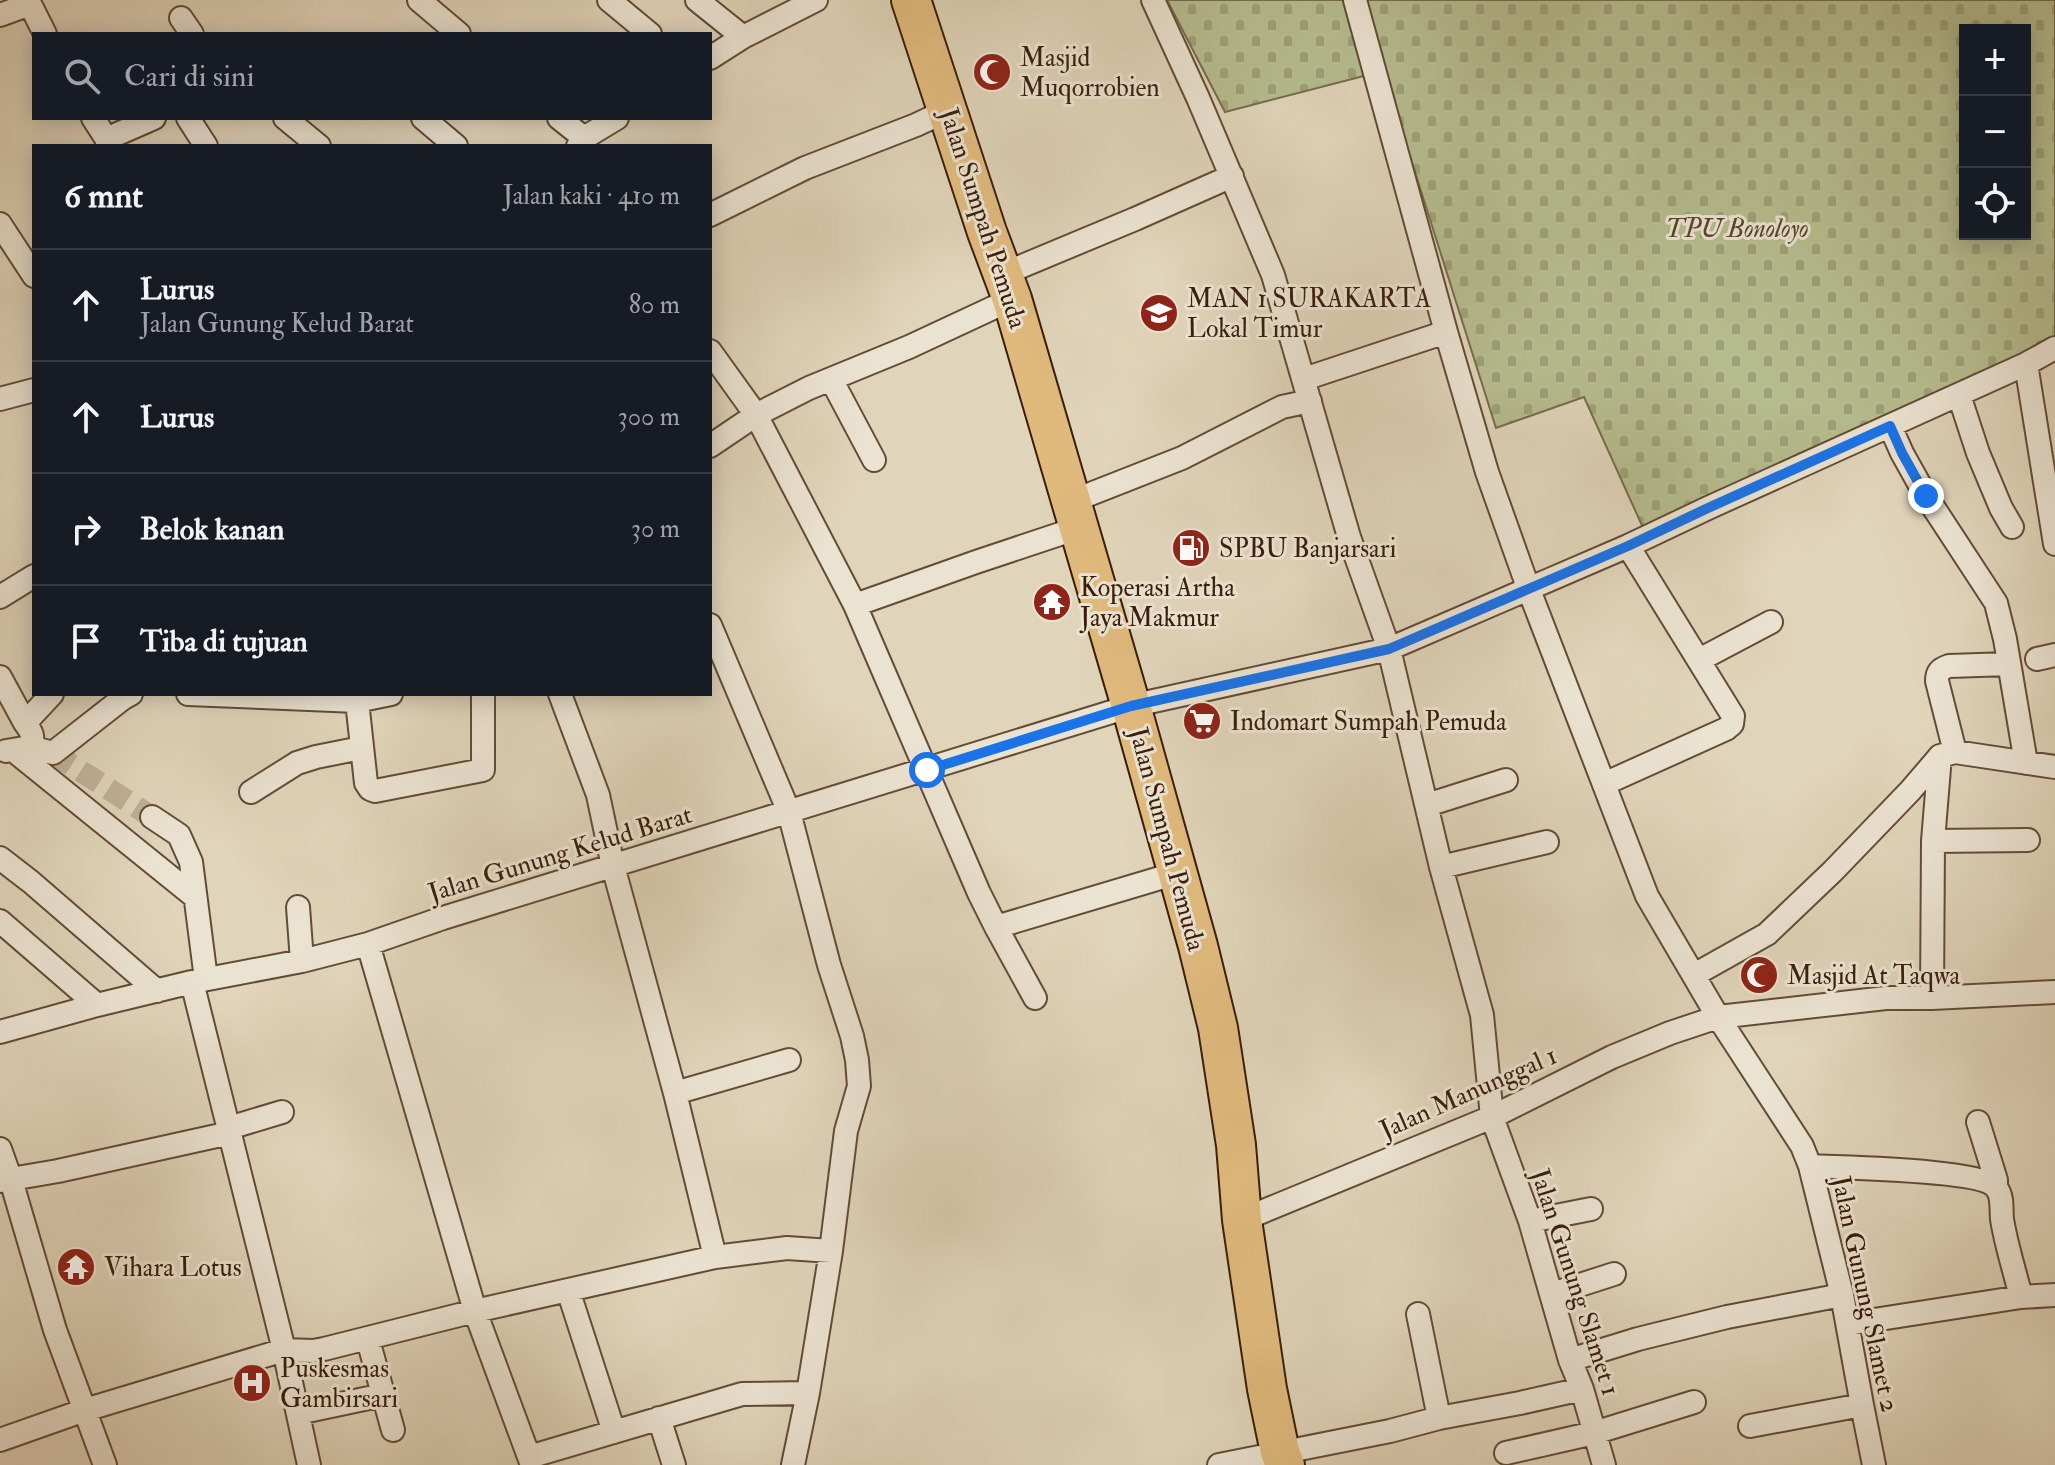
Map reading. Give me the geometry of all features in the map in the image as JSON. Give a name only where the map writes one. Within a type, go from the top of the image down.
[{"type":"highway","name":"Jalan Sumpah Pemuda","points":[[911,0],[987,232],[1008,286],[1131,706],[1218,1028],[1267,1389],[1282,1458]]},
{"type":"street","points":[[419,0],[457,32]]},
{"type":"street","points":[[609,0],[648,32]]},
{"type":"street","points":[[697,0],[743,37]]},
{"type":"street","points":[[712,57],[743,37],[816,0]]},
{"type":"street","name":"Jalan Gunung Slamet 1","points":[[1153,0],[1273,275],[1349,537],[1389,649],[1441,867],[1480,1005],[1492,1117],[1530,1221],[1604,1465]]},
{"type":"street","name":"Jalan Gunung Slamet 2","points":[[1355,0],[1487,472],[1604,784],[1652,904],[1718,1017],[1802,1146],[1810,1166],[1842,1295],[1874,1465]]},
{"type":"street","points":[[0,15],[36,2],[44,32]]},
{"type":"street","points":[[712,214],[805,168],[948,110]]},
{"type":"street","points":[[94,120],[108,142],[150,120]]},
{"type":"street","points":[[189,120],[205,144]]},
{"type":"street","points":[[287,120],[304,142]]},
{"type":"street","points":[[425,120],[454,144]]},
{"type":"street","points":[[561,120],[581,142],[614,120]]},
{"type":"street","points":[[712,445],[756,415],[809,388],[909,347],[1008,286],[1135,219],[1232,176]]},
{"type":"street","points":[[0,224],[32,273]]},
{"type":"street","points":[[1304,379],[1446,332]]},
{"type":"street","name":"Jalan Gunung Kelud Barat","points":[[0,1032],[199,980],[302,961],[368,944],[443,918],[1131,706],[1389,649],[1628,546],[2055,348]]},
{"type":"street","points":[[712,354],[756,415],[855,605],[996,927],[1035,998]]},
{"type":"street","points":[[2026,364],[2055,544]]},
{"type":"street","points":[[831,379],[874,460]]},
{"type":"street","points":[[1959,395],[1978,453],[2012,527]]},
{"type":"street","points":[[855,605],[976,562],[1282,407],[1310,401]]},
{"type":"street","points":[[1890,426],[1926,496],[1996,603],[2026,763]]},
{"type":"street","points":[[1604,784],[1726,729],[1732,724],[1733,716],[1628,546]]},
{"type":"street","points":[[0,597],[32,577]]},
{"type":"street","points":[[1699,660],[1771,622]]},
{"type":"street","points":[[712,630],[789,812],[857,1060],[859,1086],[846,1131],[831,1251],[793,1465]]},
{"type":"street","points":[[1932,998],[1933,841],[1947,754],[1937,675],[1949,666],[2009,664]]},
{"type":"street","points":[[0,677],[33,739],[14,749]]},
{"type":"street","points":[[25,723],[50,696]]},
{"type":"street","points":[[14,749],[53,753],[127,696]]},
{"type":"street","points":[[236,696],[357,701],[381,696]]},
{"type":"street","points":[[357,701],[366,783],[375,791],[483,770],[483,696]]},
{"type":"street","points":[[561,696],[598,795],[613,866],[675,1093],[715,1257]]},
{"type":"street","points":[[251,792],[297,763],[361,748]]},
{"type":"street","points":[[14,749],[195,897]]},
{"type":"street","points":[[1947,754],[2055,767]]},
{"type":"street","points":[[1694,975],[1767,934],[1947,754]]},
{"type":"street","points":[[1427,805],[1506,780]]},
{"type":"street","points":[[152,817],[179,835],[191,862],[195,879],[199,980],[230,1131],[309,1465]]},
{"type":"street","points":[[1933,841],[2028,840]]},
{"type":"street","points":[[1441,867],[1547,842]]},
{"type":"street","points":[[0,858],[157,991]]},
{"type":"street","points":[[996,927],[1177,873]]},
{"type":"street","points":[[298,907],[302,961]]},
{"type":"street","points":[[0,921],[97,1005]]},
{"type":"street","points":[[368,944],[475,1311],[530,1461],[742,1394],[808,1393]]},
{"type":"street","name":"Jalan Manunggal 1","points":[[1241,1213],[1492,1117],[1612,1057],[1718,1017],[1886,998],[2055,992]]},
{"type":"street","points":[[675,1093],[789,1060]]},
{"type":"street","points":[[6,1181],[230,1131],[282,1112]]},
{"type":"street","points":[[1978,1122],[2000,1195],[2002,1221],[2021,1297]]},
{"type":"street","points":[[0,1149],[6,1181],[55,1330],[105,1465]]},
{"type":"street","points":[[1810,1166],[1960,1175],[1996,1187]]},
{"type":"street","points":[[1530,1221],[1591,1209]]},
{"type":"street","points":[[0,1440],[85,1410],[284,1350],[313,1351],[715,1257],[787,1248],[831,1251]]},
{"type":"street","points":[[1552,1294],[1614,1274]]},
{"type":"street","points":[[568,1290],[614,1432]]},
{"type":"street","points":[[1570,1360],[1727,1317],[1842,1295]]},
{"type":"street","points":[[1848,1324],[2021,1297],[2055,1295]]},
{"type":"street","points":[[1418,1314],[1439,1418]]},
{"type":"street","points":[[370,1347],[393,1430]]},
{"type":"street","points":[[1219,1465],[1282,1458],[1302,1449],[1582,1389]]},
{"type":"street","points":[[298,1413],[383,1395]]},
{"type":"street","points":[[1506,1453],[1594,1433],[1694,1402]]},
{"type":"street","points":[[1750,1426],[1862,1405]]},
{"type":"street","points":[[659,1418],[674,1465]]},
{"type":"green space","name":"TPU Bonoloyo","points":[[1167,0],[2055,0],[2055,338],[1644,530],[1584,397],[1496,428],[1383,71],[1225,112]]},
{"type":"tunnel","points":[[53,753],[152,817]]},
{"type":"place","name":"Masjid Muqorrobien","points":[[992,72]]},
{"type":"place","name":"MAN 1 SURAKARTA Lokal Timur","points":[[1159,313]]},
{"type":"place","name":"SPBU Banjarsari","points":[[1191,548]]},
{"type":"place","name":"Koperasi Artha Jaya Makmur","points":[[1052,602]]},
{"type":"place","name":"Indomart Sumpah Pemuda","points":[[1202,721]]},
{"type":"place","name":"Masjid At Taqwa","points":[[1759,975]]},
{"type":"place","name":"Vihara Lotus","points":[[76,1267]]},
{"type":"place","name":"Puskesmas Gambirsari","points":[[252,1383]]},
{"type":"route","points":[[927,770],[1131,706],[1389,649],[1628,546],[1890,426],[1926,496]]}]
